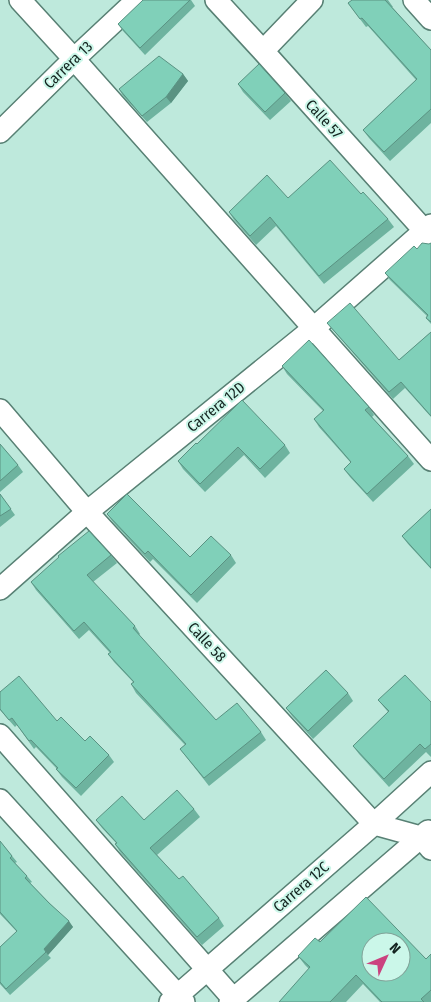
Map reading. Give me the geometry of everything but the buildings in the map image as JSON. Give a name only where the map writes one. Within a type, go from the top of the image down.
[{"type":"street","points":[[20,0],[431,460]]},
{"type":"street","name":"Carrera 13","points":[[0,132],[74,59],[138,0]]},
{"type":"street","name":"Calle 57","points":[[216,0],[429,231]]},
{"type":"street","points":[[263,51],[312,0]]},
{"type":"street","points":[[414,0],[431,19]]},
{"type":"street","name":"Carrera 12D","points":[[0,589],[87,512],[314,328],[429,231]]},
{"type":"street","name":"Calle 58","points":[[0,410],[87,512],[374,824]]},
{"type":"street","points":[[0,735],[233,1001],[428,838]]},
{"type":"street","name":"Carrera 12C","points":[[177,1000],[206,970],[431,772]]},
{"type":"street","points":[[0,800],[177,1000]]},
{"type":"street","points":[[374,824],[428,838]]}]
